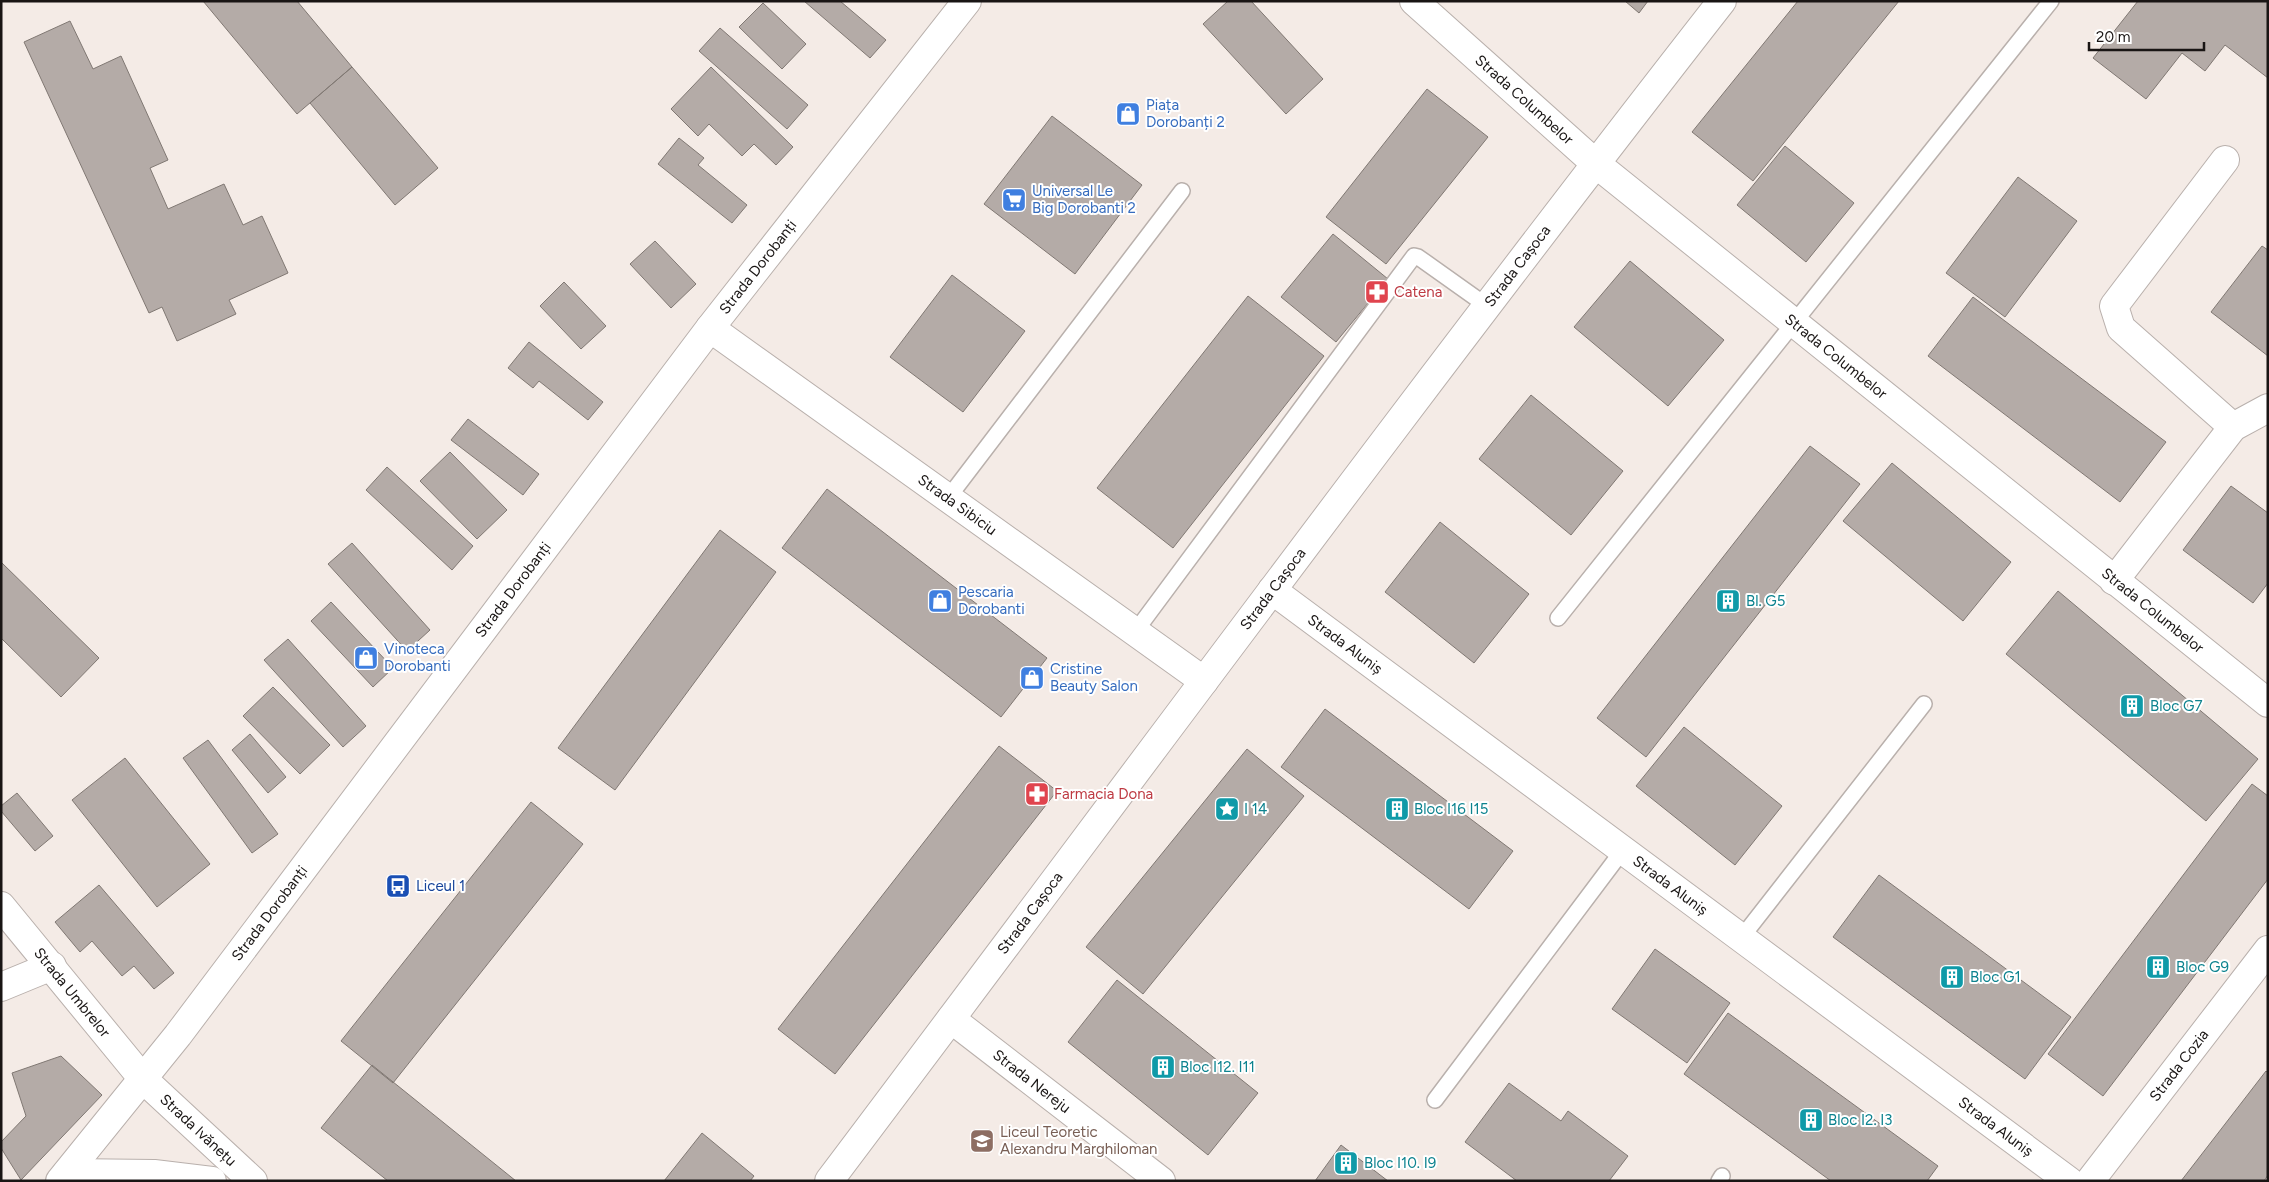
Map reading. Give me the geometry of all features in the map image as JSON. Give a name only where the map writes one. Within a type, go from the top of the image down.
[{"type":"street","name":"Strada Dorobanți","points":[[64,1177],[144,1079],[710,328],[967,1]]},
{"type":"street","name":"Strada Columbelor","points":[[1414,1],[1595,163],[2268,703]]},
{"type":"street","name":"Strada Cașoca","points":[[829,1181],[1595,163],[1722,1]]},
{"type":"street","points":[[2225,160],[2114,306],[2120,328],[2233,427]]},
{"type":"street","name":"Strada Sibiciu","points":[[710,328],[1204,681]]},
{"type":"street","points":[[2114,581],[2233,427],[2268,408]]},
{"type":"street","name":"Strada Aluniș","points":[[1272,590],[2069,1181]]},
{"type":"street","name":"Strada Umbrelor","points":[[1,906],[144,1079]]},
{"type":"street","points":[[1,987],[52,966]]},
{"type":"street","name":"Strada Cozia","points":[[2090,1181],[2263,966]]},
{"type":"street","name":"Strada Nereju","points":[[951,1019],[1160,1181]]},
{"type":"street","name":"Strada Ivănețu","points":[[144,1079],[254,1181]]},
{"type":"street","points":[[64,1177],[154,1174],[212,1181]]},
{"type":"lane","points":[[1558,618],[2051,1]]},
{"type":"lane","points":[[948,498],[1182,191]]},
{"type":"lane","points":[[1135,632],[1414,256],[1487,306]]},
{"type":"lane","points":[[1742,937],[1924,704]]},
{"type":"lane","points":[[1435,1100],[1623,850]]},
{"type":"building","points":[[203,1],[297,1],[352,67],[297,114]]},
{"type":"building","points":[[804,1],[840,1],[886,40],[870,58]]},
{"type":"building","points":[[1228,1],[1251,1],[1323,79],[1286,114],[1203,24]]},
{"type":"building","points":[[1625,1],[1648,1],[1639,13]]},
{"type":"building","points":[[1798,1],[1899,1],[1753,181],[1692,132]]},
{"type":"building","points":[[2138,1],[2268,1],[2268,78],[2225,45],[2205,71],[2182,53],[2146,99],[2093,58]]},
{"type":"building","points":[[763,3],[806,44],[782,69],[739,27]]},
{"type":"building","points":[[70,21],[93,69],[121,56],[168,160],[150,168],[168,209],[224,184],[243,225],[262,216],[288,273],[229,300],[236,314],[177,341],[162,307],[149,313],[24,42]]},
{"type":"building","points":[[720,28],[808,105],[787,129],[699,51]]},
{"type":"building","points":[[352,67],[438,168],[395,205],[310,103]]},
{"type":"building","points":[[711,67],[793,147],[776,165],[754,144],[742,156],[709,124],[698,136],[671,109]]},
{"type":"building","points":[[1427,89],[1488,137],[1386,264],[1326,217]]},
{"type":"building","points":[[1052,116],[1142,185],[1075,274],[984,204]]},
{"type":"building","points":[[679,138],[704,158],[698,165],[747,205],[732,223],[658,164]]},
{"type":"building","points":[[1785,146],[1854,203],[1806,262],[1737,205]]},
{"type":"building","points":[[2018,177],[2077,221],[2005,317],[1946,273]]},
{"type":"building","points":[[1333,234],[1388,279],[1336,342],[1281,297]]},
{"type":"building","points":[[655,241],[696,284],[671,308],[630,264]]},
{"type":"building","points":[[2262,246],[2268,250],[2268,356],[2211,312]]},
{"type":"building","points":[[1630,261],[1724,340],[1668,406],[1574,327]]},
{"type":"building","points":[[952,275],[1025,331],[963,412],[890,357]]},
{"type":"building","points":[[564,282],[606,326],[581,349],[540,306]]},
{"type":"building","points":[[1248,296],[1324,356],[1173,548],[1097,488]]},
{"type":"building","points":[[1973,297],[2166,442],[2120,502],[1928,356]]},
{"type":"building","points":[[529,342],[603,402],[588,420],[539,381],[533,388],[508,368]]},
{"type":"building","points":[[1531,395],[1623,471],[1571,535],[1479,459]]},
{"type":"building","points":[[468,419],[539,474],[523,495],[451,440]]},
{"type":"building","name":"Bl. G5","points":[[1810,446],[1860,484],[1646,757],[1597,718]]},
{"type":"building","points":[[450,452],[507,510],[477,539],[420,481]]},
{"type":"building","points":[[1892,463],[2011,562],[1963,621],[1843,521]]},
{"type":"building","points":[[387,467],[473,546],[452,570],[366,490]]},
{"type":"building","points":[[2231,486],[2268,513],[2268,583],[2253,603],[2183,550]]},
{"type":"building","points":[[827,489],[1047,658],[1001,717],[782,548]]},
{"type":"building","points":[[1440,522],[1529,594],[1474,663],[1385,592]]},
{"type":"building","points":[[720,530],[776,572],[615,790],[558,748]]},
{"type":"building","points":[[352,543],[430,630],[407,651],[328,564]]},
{"type":"building","points":[[1,562],[99,658],[61,697],[1,638]]},
{"type":"building","name":"Bloc G7","points":[[2058,591],[2258,759],[2206,821],[2006,654]]},
{"type":"building","points":[[331,602],[393,668],[373,687],[311,621]]},
{"type":"building","points":[[288,639],[366,726],[343,747],[264,660]]},
{"type":"building","points":[[273,687],[330,745],[300,774],[243,716]]},
{"type":"building","name":"Bloc I16 I15","points":[[1325,709],[1513,851],[1469,909],[1281,767]]},
{"type":"building","points":[[1684,727],[1782,806],[1735,865],[1636,786]]},
{"type":"building","points":[[250,734],[286,777],[268,793],[232,750]]},
{"type":"building","points":[[208,740],[278,834],[252,853],[183,758]]},
{"type":"building","points":[[999,746],[1057,791],[835,1074],[778,1029]]},
{"type":"building","points":[[1247,749],[1304,796],[1143,994],[1086,947]]},
{"type":"building","points":[[125,758],[210,864],[157,907],[72,800]]},
{"type":"building","name":"Bloc G9","points":[[2252,784],[2268,796],[2268,879],[2103,1096],[2048,1054]]},
{"type":"building","points":[[17,793],[53,836],[35,851],[1,811],[1,806]]},
{"type":"building","points":[[531,802],[583,844],[393,1083],[341,1041]]},
{"type":"building","name":"Bloc G1","points":[[1879,875],[2071,1017],[2025,1079],[1833,937]]},
{"type":"building","points":[[99,885],[174,973],[154,989],[134,966],[122,976],[92,941],[80,952],[55,922]]},
{"type":"building","points":[[1655,949],[1730,1003],[1687,1063],[1612,1009]]},
{"type":"building","name":"Bloc I12. I11","points":[[1117,980],[1258,1093],[1208,1155],[1068,1042]]},
{"type":"building","name":"Bloc I2. I3","points":[[1728,1013],[1938,1166],[1927,1181],[1831,1181],[1684,1074]]},
{"type":"building","points":[[61,1056],[102,1095],[21,1180],[1,1148],[1,1142],[26,1116],[12,1073]]},
{"type":"building","points":[[372,1065],[516,1181],[388,1181],[321,1128]]},
{"type":"building","points":[[2266,1071],[2268,1073],[2268,1175],[2264,1181],[2181,1181]]},
{"type":"building","points":[[1509,1083],[1561,1121],[1568,1111],[1628,1156],[1609,1181],[1517,1181],[1465,1142]]},
{"type":"building","points":[[702,1133],[754,1176],[750,1181],[664,1181]]},
{"type":"building","name":"Bloc I10. I9","points":[[1341,1145],[1388,1181],[1315,1181]]},
{"type":"place","name":"Piața Dorobanți 2","points":[[1128,114]]},
{"type":"place","name":"Universal Le Big Dorobanti 2","points":[[1014,200]]},
{"type":"place","name":"Catena","points":[[1377,292]]},
{"type":"place","name":"Pescaria Dorobanti","points":[[940,601]]},
{"type":"place","name":"Bl. G5","points":[[1728,601]]},
{"type":"place","name":"Vinoteca Dorobanti","points":[[366,658]]},
{"type":"place","name":"Cristine Beauty Salon","points":[[1032,678]]},
{"type":"place","name":"Bloc G7","points":[[2132,706]]},
{"type":"place","name":"Farmacia Dona","points":[[1037,794]]},
{"type":"place","name":"I 14","points":[[1227,809]]},
{"type":"place","name":"Bloc I16 I15","points":[[1397,809]]},
{"type":"place","name":"Liceul 1","points":[[398,886]]},
{"type":"place","name":"Bloc G9","points":[[2158,967]]},
{"type":"place","name":"Bloc G1","points":[[1952,977]]},
{"type":"place","name":"Bloc I12. I11","points":[[1163,1067]]},
{"type":"place","name":"Bloc I2. I3","points":[[1811,1120]]},
{"type":"place","name":"Liceul Teoretic Alexandru Marghiloman","points":[[982,1141]]},
{"type":"place","name":"Bloc I10. I9","points":[[1346,1163]]}]
